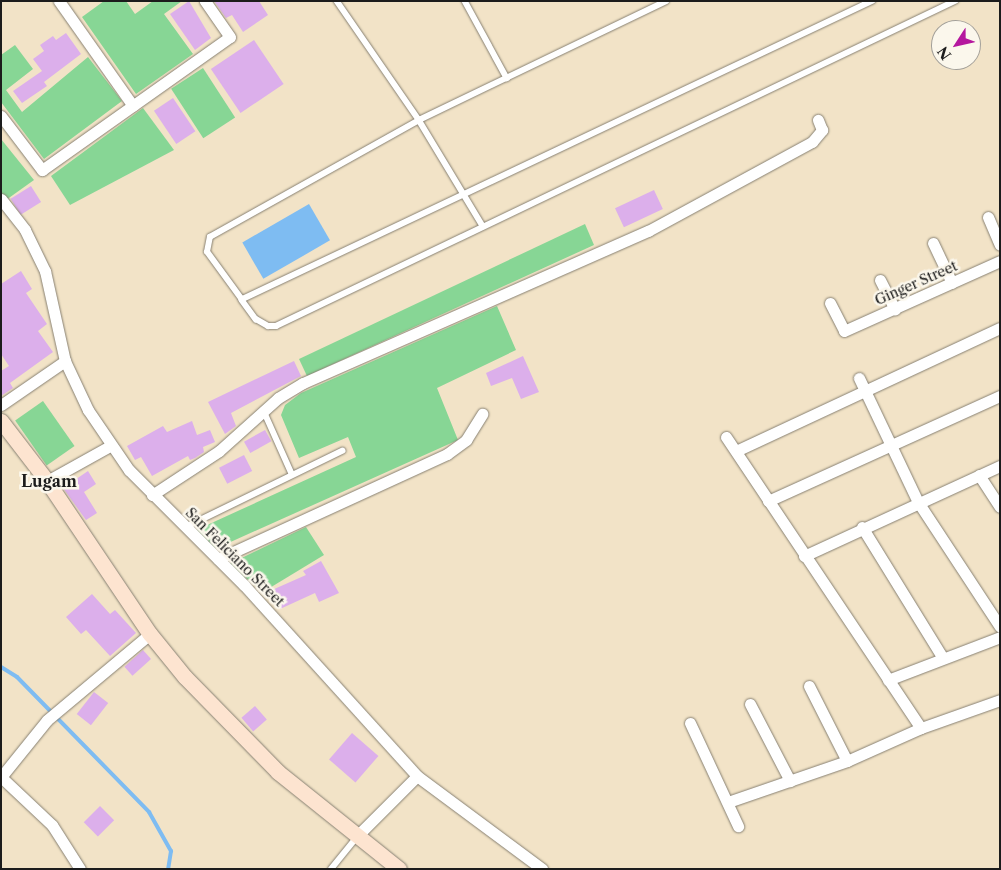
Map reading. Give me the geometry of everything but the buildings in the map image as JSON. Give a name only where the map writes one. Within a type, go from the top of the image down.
[{"type":"street","points":[[58,1],[133,106]]},
{"type":"street","points":[[1,116],[42,170],[230,37],[205,1]]},
{"type":"street","points":[[152,495],[219,451],[264,410],[304,383],[648,230],[812,142],[822,130],[818,120]]},
{"type":"street","name":"San Feliciano Street","points":[[1,200],[25,230],[45,271],[65,361],[88,410],[110,446],[152,495],[218,559],[417,776],[542,869]]},
{"type":"street","points":[[988,217],[1000,245]]},
{"type":"street","points":[[933,243],[952,283]]},
{"type":"street","name":"Ginger Street","points":[[830,302],[844,331],[1000,261]]},
{"type":"street","points":[[880,280],[895,308]]},
{"type":"street","points":[[736,451],[1000,328]]},
{"type":"street","points":[[1,405],[65,361]]},
{"type":"street","points":[[859,378],[890,447],[918,502],[1000,627]]},
{"type":"street","points":[[768,501],[1000,396]]},
{"type":"street","points":[[218,559],[447,454],[466,440],[482,414]]},
{"type":"street","points":[[1,421],[47,481],[150,634],[210,705],[278,772],[399,869]]},
{"type":"street","points":[[726,437],[921,728]]},
{"type":"street","points":[[47,481],[110,446]]},
{"type":"street","points":[[804,556],[862,527],[1000,466]]},
{"type":"street","points":[[979,475],[1000,507]]},
{"type":"street","points":[[862,527],[943,658]]},
{"type":"street","points":[[79,868],[52,825],[1,777],[47,720],[150,634]]},
{"type":"street","points":[[888,680],[1000,637]]},
{"type":"street","points":[[809,686],[847,760]]},
{"type":"street","points":[[728,802],[847,760],[921,728],[1000,700]]},
{"type":"street","points":[[750,704],[790,780]]},
{"type":"street","points":[[690,723],[738,826]]},
{"type":"street","points":[[358,835],[417,776]]},
{"type":"lane","points":[[337,1],[419,120],[463,197],[483,226]]},
{"type":"lane","points":[[465,1],[507,78]]},
{"type":"lane","points":[[666,1],[419,120],[210,237],[207,252],[256,319],[268,326],[276,326],[955,1]]},
{"type":"lane","points":[[242,300],[463,197],[872,1]]},
{"type":"lane","points":[[264,410],[292,474]]},
{"type":"lane","points":[[184,528],[342,451]]},
{"type":"lane","points":[[331,869],[358,835]]},
{"type":"green space","points":[[104,1],[126,1],[135,14],[153,1],[182,1],[164,14],[193,54],[136,94],[82,17]]},
{"type":"green space","points":[[15,45],[33,69],[6,90],[22,112],[88,57],[122,101],[44,159],[1,102],[1,55]]},
{"type":"green space","points":[[203,68],[235,117],[203,138],[171,89]]},
{"type":"green space","points":[[143,108],[174,150],[70,205],[51,176]]},
{"type":"green space","points":[[1,139],[34,180],[6,200],[1,194]]},
{"type":"green space","points":[[585,224],[594,245],[307,376],[299,359]]},
{"type":"green space","points":[[497,306],[516,350],[437,388],[458,440],[215,549],[194,531],[356,457],[348,437],[299,458],[281,415],[285,405],[301,393]]},
{"type":"green space","points":[[43,401],[75,446],[47,466],[15,421]]},
{"type":"green space","points":[[306,527],[324,555],[263,592],[229,564]]},
{"type":"water","points":[[309,204],[330,240],[263,279],[242,243]]},
{"type":"waterway","points":[[1,667],[17,677],[149,812],[171,851],[168,869]]},
{"type":"district","name":"Lugam","points":[[49,481]]}]
